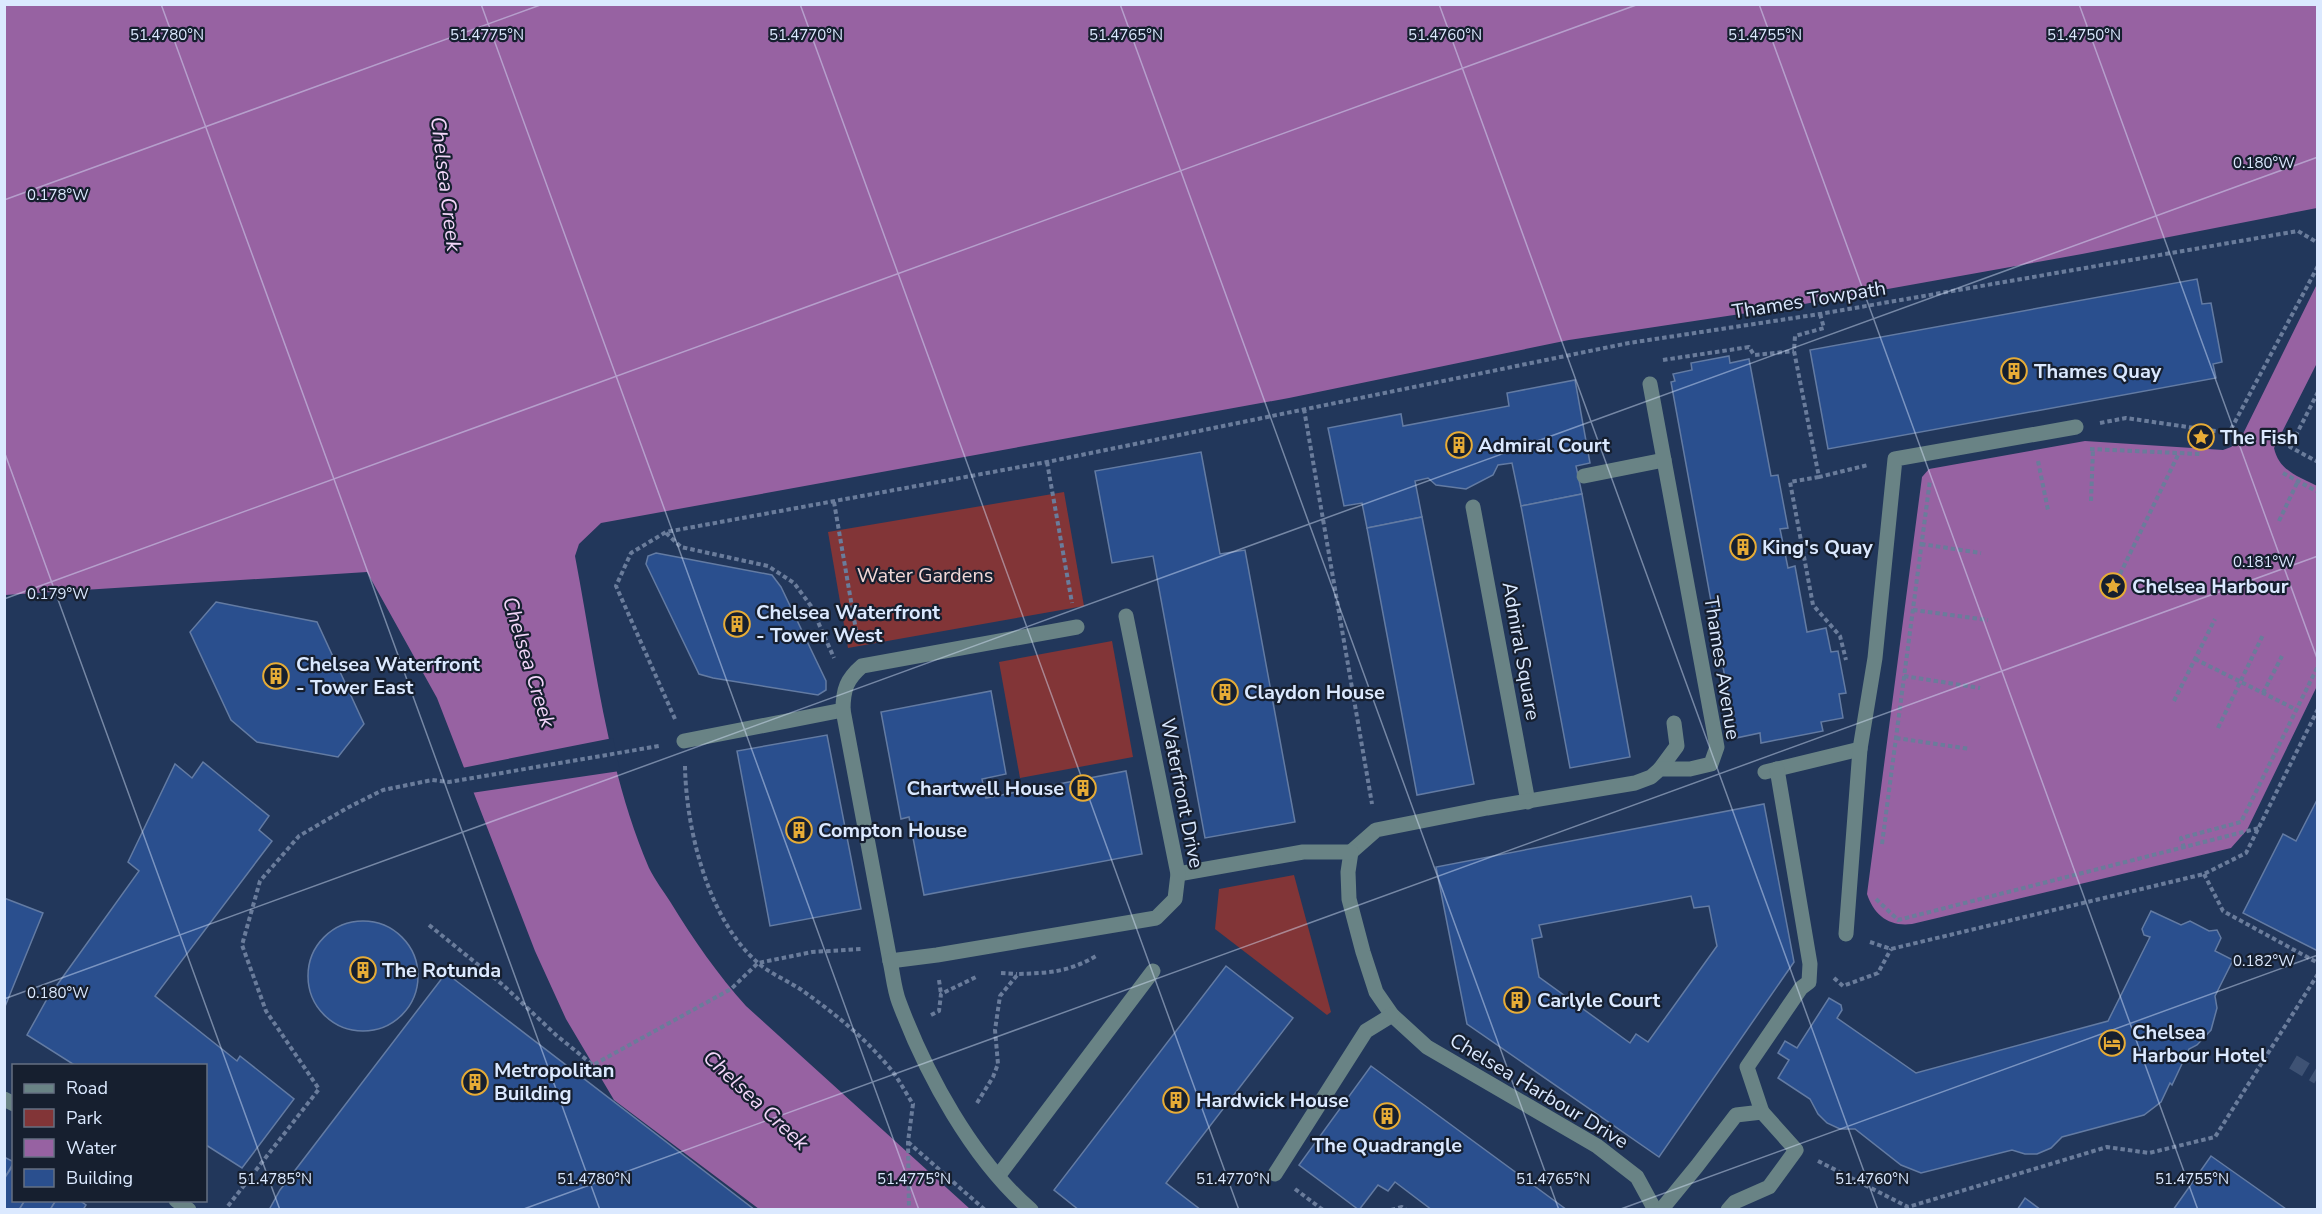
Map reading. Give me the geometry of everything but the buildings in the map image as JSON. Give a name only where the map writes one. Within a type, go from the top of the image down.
[{"type":"street","name":"Thames Avenue","points":[[1350,852],[1376,830],[1635,783],[1652,777],[1660,769],[1690,769],[1711,764],[1717,747],[1650,384]]},
{"type":"street","points":[[1846,934],[1860,749],[1875,658],[1895,459],[2076,427]]},
{"type":"street","points":[[1584,476],[1664,460]]},
{"type":"street","name":"Admiral Square","points":[[1473,507],[1528,802]]},
{"type":"street","name":"Waterfront Drive","points":[[888,955],[937,955],[1156,918],[1175,899],[1178,874],[1126,616]]},
{"type":"street","points":[[1031,1209],[999,1175],[957,1122],[921,1055],[898,1000],[843,710],[843,693],[849,677],[862,666],[1077,627]]},
{"type":"street","points":[[684,741],[843,710]]},
{"type":"street","points":[[1660,769],[1677,746],[1674,723]]},
{"type":"street","points":[[1728,1209],[1735,1202],[1769,1187],[1796,1150],[1762,1112],[1747,1067],[1801,988],[1809,982],[1810,964],[1771,770],[1860,749]]},
{"type":"street","points":[[1178,874],[1303,852],[1350,852]]},
{"type":"street","name":"Chelsea Harbour Drive","points":[[1350,852],[1347,872],[1349,899],[1376,992],[1392,1015],[1427,1047],[1598,1146],[1637,1177],[1655,1209]]},
{"type":"street","points":[[999,1175],[1153,971]]},
{"type":"street","points":[[1275,1174],[1366,1031],[1392,1015]]},
{"type":"street","points":[[1661,1209],[1736,1115],[1762,1112]]},
{"type":"path","name":"Thames Towpath","points":[[666,532],[1047,462],[1629,343],[1820,314],[2298,231],[2318,243]]},
{"type":"path","points":[[2076,427],[2126,418],[2229,433],[2318,266]]},
{"type":"path","points":[[1819,477],[1794,351],[1795,336],[1824,328],[1820,314]]},
{"type":"path","points":[[1650,384],[1645,363],[1749,347],[1754,356],[1794,351]]},
{"type":"path","points":[[2318,392],[2290,447],[2318,462]]},
{"type":"path","points":[[1304,409],[1376,830]]},
{"type":"path","points":[[2084,448],[2200,454]]},
{"type":"path","points":[[2091,501],[2093,449]]},
{"type":"path","points":[[2120,574],[2179,453]]},
{"type":"path","points":[[2037,456],[2048,510]]},
{"type":"path","points":[[1869,696],[1849,670],[1840,636],[1813,605],[1790,482],[1895,459]]},
{"type":"path","points":[[1047,462],[1077,627]]},
{"type":"path","points":[[2283,473],[2318,492]]},
{"type":"path","points":[[1881,852],[1930,475]]},
{"type":"path","points":[[2279,521],[2298,481]]},
{"type":"path","points":[[834,502],[862,666]]},
{"type":"path","points":[[849,677],[837,665],[811,606],[794,583],[768,566],[681,547],[666,532],[631,553],[616,586],[684,741],[685,782],[692,834],[710,888],[729,930],[758,963],[788,980],[827,1008],[862,1038],[889,1067],[913,1104],[908,1142],[909,1209]]},
{"type":"path","points":[[1921,544],[1981,553]]},
{"type":"path","points":[[1913,610],[1988,620]]},
{"type":"path","points":[[2174,701],[2215,619]]},
{"type":"path","points":[[2218,728],[2263,635]]},
{"type":"path","points":[[2263,693],[2282,656]]},
{"type":"path","points":[[2195,659],[2295,710]]},
{"type":"path","points":[[2184,848],[2181,838],[2241,822],[2318,666]]},
{"type":"path","points":[[1904,676],[1980,688]]},
{"type":"path","points":[[1846,934],[1891,949],[2204,874],[2246,853],[2318,709]]},
{"type":"path","points":[[1896,738],[1970,749]]},
{"type":"path","points":[[228,1206],[319,1089],[266,1011],[242,945],[260,880],[299,836],[383,790],[432,780],[449,782],[631,751]]},
{"type":"path","points":[[1875,898],[1898,920],[2259,828]]},
{"type":"path","points":[[2204,874],[2223,911],[2318,963]]},
{"type":"path","points":[[994,972],[1052,973],[1080,966],[1112,944],[1116,923]]},
{"type":"path","points":[[429,925],[504,985],[556,1035],[593,1065],[730,989],[758,963],[812,952],[888,955]]},
{"type":"path","points":[[1809,982],[1832,975],[1843,986],[1878,973],[1891,949]]},
{"type":"path","points":[[957,1122],[976,1104],[993,1077],[998,1064],[995,1030],[1000,996],[1018,974]]},
{"type":"path","points":[[1796,1150],[1908,1207],[2107,1148],[2149,1153],[2215,1137],[2318,974]]},
{"type":"path","points":[[910,1028],[939,1011],[941,994],[969,979],[986,975]]},
{"type":"path","points":[[908,1142],[985,1209]]},
{"type":"path","points":[[1275,1174],[1323,1209]]},
{"type":"path","points":[[1391,1209],[1402,1207],[1406,1209]]},
{"type":"green space","name":"Water Gardens","points":[[1064,492],[1084,606],[848,648],[828,532]]},
{"type":"green space","points":[[1112,641],[1133,757],[1020,778],[999,662]]},
{"type":"green space","points":[[1294,875],[1331,1012],[1327,1015],[1215,929],[1219,889]]},
{"type":"water","name":"Chelsea Creek","points":[[5,5],[2317,5],[2317,208],[2082,254],[1793,306],[1569,340],[1289,398],[601,523],[579,544],[575,556],[612,754],[635,831],[651,872],[706,956],[746,1006],[970,1209],[759,1209],[614,1100],[566,1019],[535,951],[437,698],[367,572],[5,595]]},
{"type":"water","name":"Chelsea Harbour","points":[[2317,284],[2317,363],[2274,448],[2280,462],[2285,467],[2296,476],[2317,486],[2317,686],[2247,830],[2231,848],[1912,924],[1896,924],[1878,914],[1867,894],[1922,477],[1929,469],[2085,441],[2223,450],[2231,447],[2240,440]]},
{"type":"pier","points":[[613,738],[620,771],[471,793],[462,768]]},
{"type":"tunnel","points":[[2293,1062],[2318,1077]]},
{"type":"place","name":"Thames Quay","points":[[2014,371]]},
{"type":"place","name":"The Fish","points":[[2201,437]]},
{"type":"place","name":"Admiral Court","points":[[1459,445]]},
{"type":"place","name":"King's Quay","points":[[1743,547]]},
{"type":"place","name":"Chelsea Harbour","points":[[2113,586]]},
{"type":"place","name":"Chelsea Waterfront - Tower West","points":[[737,624]]},
{"type":"place","name":"Chelsea Waterfront - Tower East","points":[[276,676]]},
{"type":"place","name":"Claydon House","points":[[1225,692]]},
{"type":"place","name":"Chartwell House","points":[[1083,788]]},
{"type":"place","name":"Compton House","points":[[799,830]]},
{"type":"place","name":"The Rotunda","points":[[363,970]]},
{"type":"place","name":"Carlyle Court","points":[[1517,1000]]},
{"type":"place","name":"Chelsea Harbour Hotel","points":[[2112,1043]]},
{"type":"place","name":"Metropolitan Building","points":[[475,1082]]},
{"type":"place","name":"Hardwick House","points":[[1176,1100]]},
{"type":"place","name":"The Quadrangle","points":[[1387,1116]]}]
